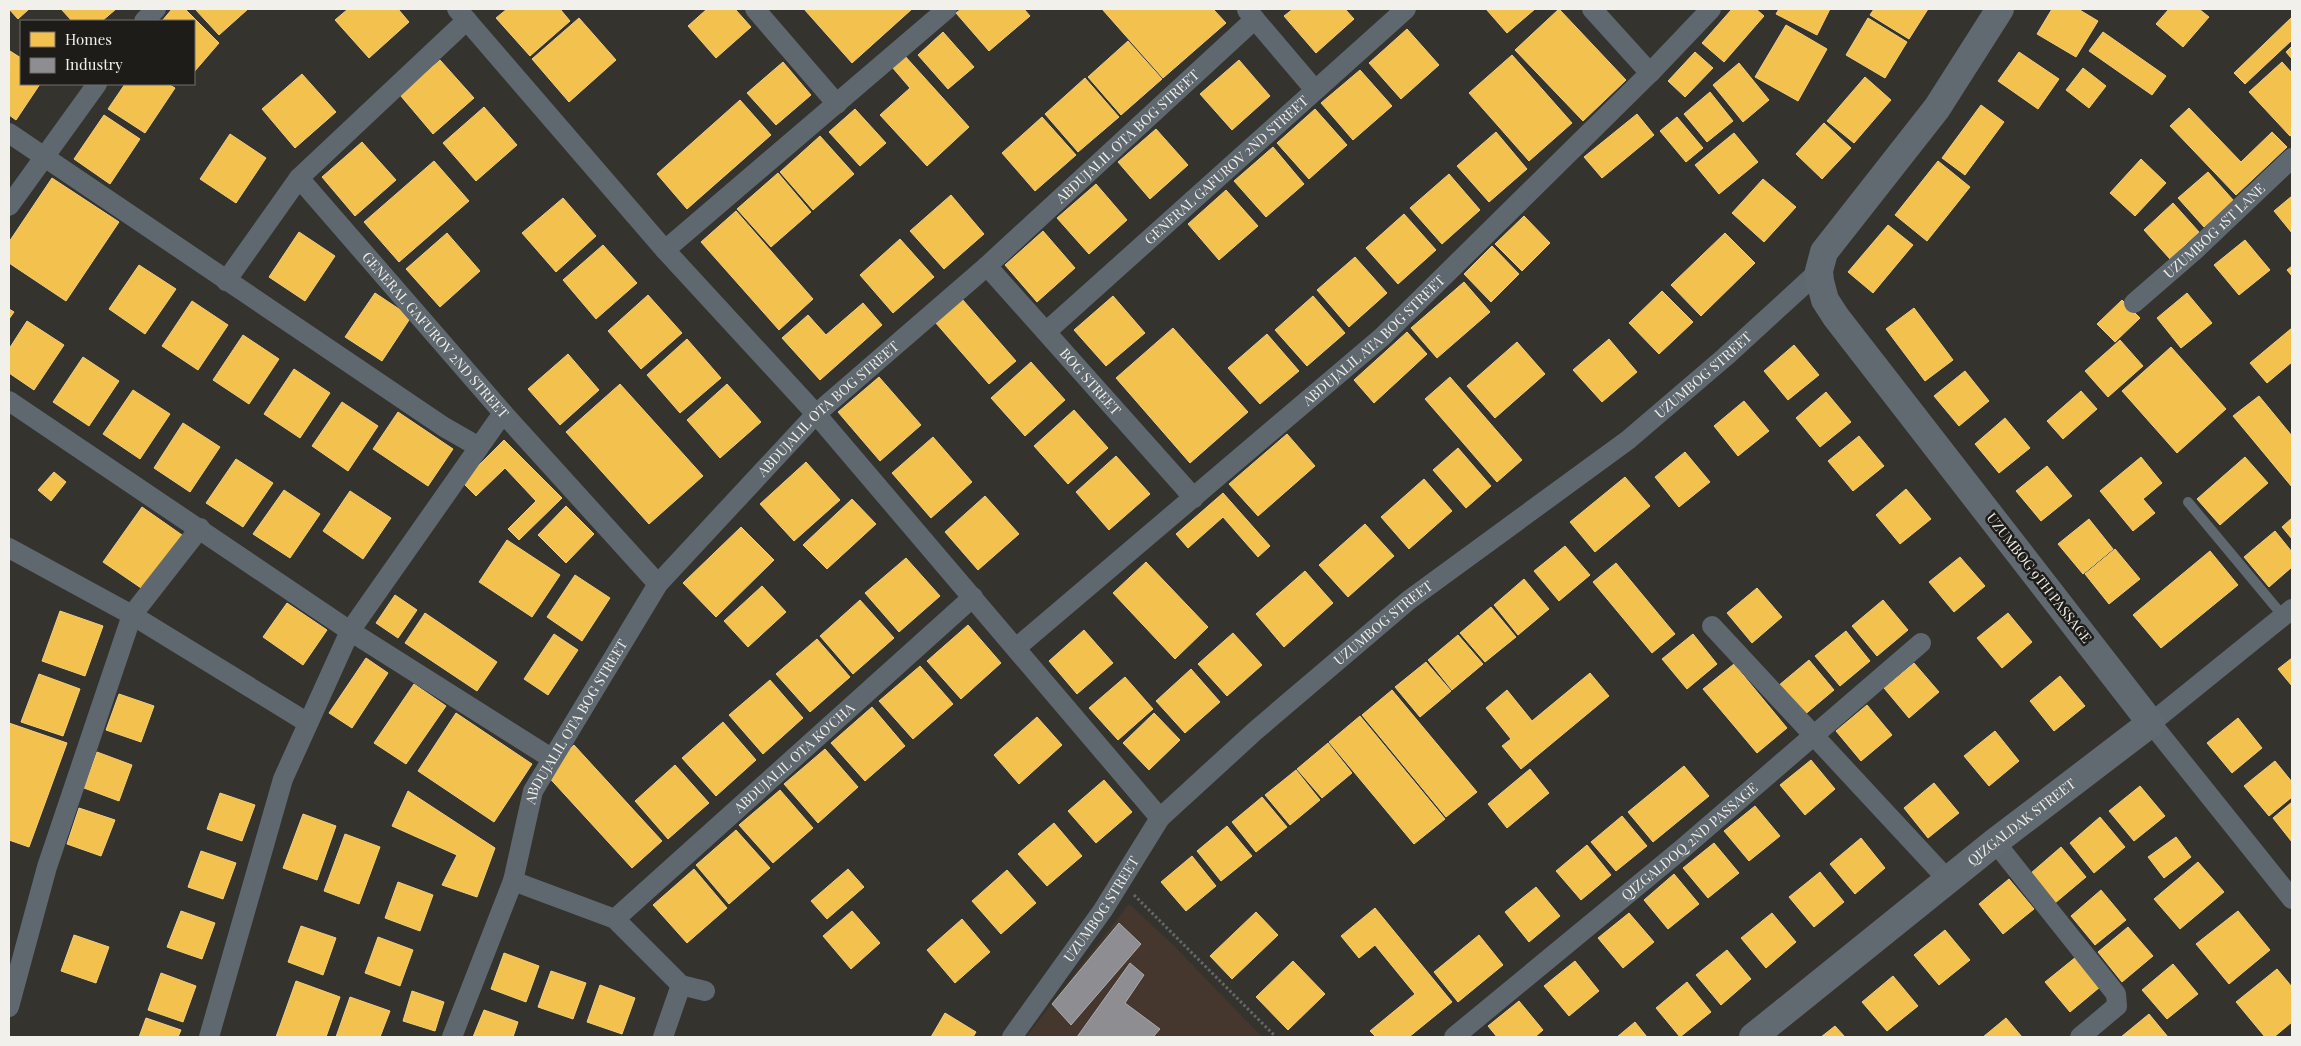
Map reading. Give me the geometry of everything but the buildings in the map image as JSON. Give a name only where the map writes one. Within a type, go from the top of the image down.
[{"type":"street","points":[[755,9],[837,104]]},
{"type":"street","points":[[664,250],[947,9]]},
{"type":"street","name":"GENERAL GAFUROV 2ND STREET","points":[[1047,330],[1406,9]]},
{"type":"street","points":[[1592,9],[1650,73]]},
{"type":"street","name":"ABDUJALIL ATA BOG STREET","points":[[1016,648],[1382,337],[1650,73],[1712,9]]},
{"type":"street","name":"UZUMBOG 9TH PASSAGE","points":[[2000,9],[1937,108],[1824,252],[1819,271],[1824,296],[1836,317],[2151,723],[2292,899]]},
{"type":"street","points":[[226,281],[299,178],[462,14],[664,250],[816,414],[1160,818]]},
{"type":"street","name":"ABDUJALIL OTA BOG STREET","points":[[452,1037],[513,881],[533,791],[551,758],[658,584],[816,414],[987,266],[1250,14],[1315,90]]},
{"type":"street","points":[[9,206],[43,156],[96,85]]},
{"type":"street","points":[[9,133],[444,427],[479,447]]},
{"type":"street","name":"UZUMBOG 1ST LANE","points":[[2134,303],[2194,251],[2292,158]]},
{"type":"street","name":"GENERAL GAFUROV 2ND STREET","points":[[299,178],[503,413],[658,584]]},
{"type":"street","name":"BOG STREET","points":[[987,266],[1047,330],[1194,498]]},
{"type":"street","name":"UZUMBOG STREET","points":[[1012,1037],[1103,910],[1160,818],[1255,731],[1409,600],[1628,440],[1725,357],[1819,271]]},
{"type":"street","points":[[9,401],[350,630],[551,758]]},
{"type":"street","points":[[209,1037],[283,779],[350,630],[503,413]]},
{"type":"street","points":[[9,1007],[47,867],[132,615],[200,528]]},
{"type":"street","points":[[9,548],[132,615],[308,723]]},
{"type":"street","name":"ABDUJALIL OTA KO'CHA","points":[[615,919],[973,598]]},
{"type":"street","name":"QIZGALDAK STREET","points":[[1753,1037],[1995,842],[2151,723],[2288,612]]},
{"type":"street","points":[[1712,626],[1948,880]]},
{"type":"street","name":"QIZGALDOQ 2ND PASSAGE","points":[[1454,1037],[1682,849],[1921,643]]},
{"type":"street","points":[[1995,842],[2116,994],[2117,1006],[2080,1037]]},
{"type":"street","points":[[513,881],[615,919],[680,985],[705,991]]},
{"type":"street","points":[[662,1037],[680,985]]},
{"type":"lane","points":[[2188,502],[2288,612]]},
{"type":"path","points":[[1121,882],[1275,1036]]},
{"type":"shaded area","points":[[1129,904],[1173,945],[1262,1037],[1026,1037]]}]
